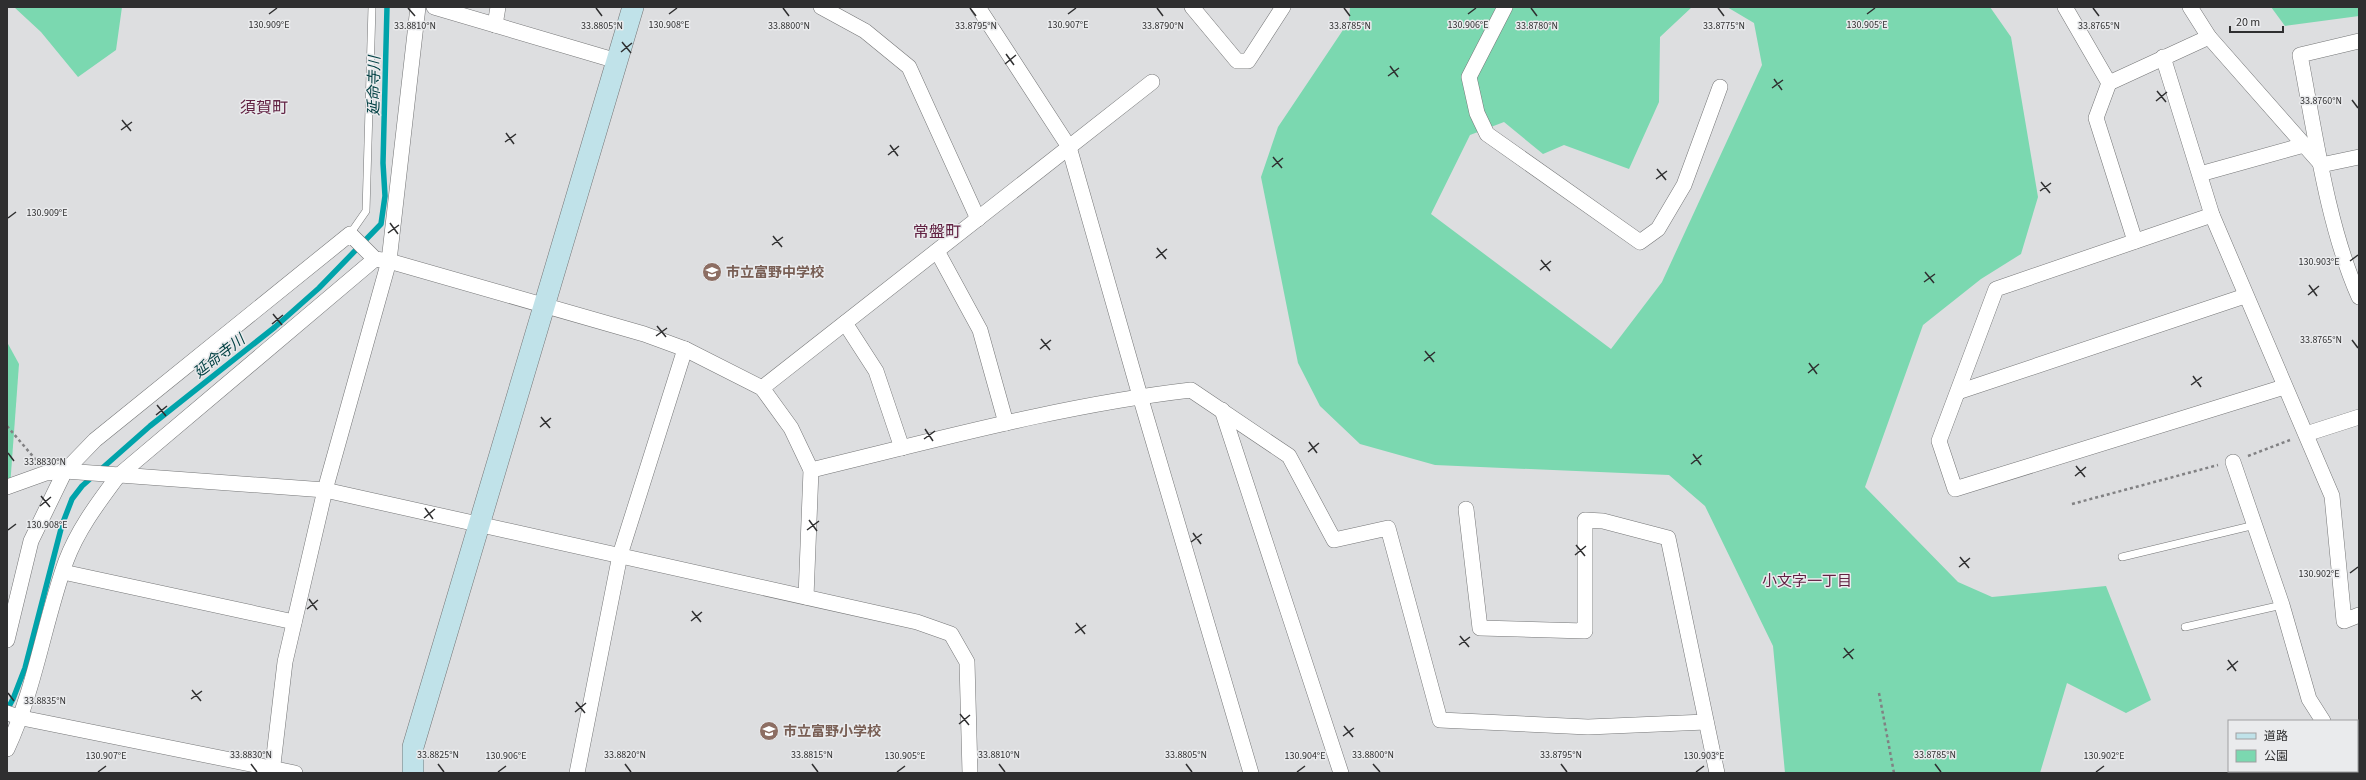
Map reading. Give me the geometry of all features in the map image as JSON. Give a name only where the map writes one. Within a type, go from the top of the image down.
[{"type":"street","points":[[272,771],[285,662],[325,490],[382,260],[418,7]]},
{"type":"street","points":[[434,7],[617,61]]},
{"type":"street","points":[[495,25],[498,7]]},
{"type":"street","points":[[413,773],[413,747],[634,7]]},
{"type":"street","points":[[821,7],[865,31],[909,67],[978,219]]},
{"type":"street","points":[[978,7],[1069,147],[1140,396],[1251,773]]},
{"type":"street","points":[[1192,7],[1237,61],[1248,61],[1283,7]]},
{"type":"street","points":[[1505,7],[1469,77],[1477,114],[1487,134],[1640,242],[1658,229],[1684,186],[1720,87]]},
{"type":"street","points":[[2065,7],[2110,83]]},
{"type":"street","points":[[2190,7],[2209,37],[2321,165]]},
{"type":"street","points":[[2135,242],[2096,118],[2110,83],[2163,57],[2209,37]]},
{"type":"street","points":[[2359,41],[2300,55],[2321,165],[2346,268],[2359,297]]},
{"type":"street","points":[[2163,57],[2212,215],[2245,296],[2332,496],[2344,621],[2359,615]]},
{"type":"street","points":[[762,388],[1152,82]]},
{"type":"street","points":[[2200,174],[2304,145]]},
{"type":"street","points":[[2321,165],[2359,157]]},
{"type":"street","points":[[2212,215],[1996,289],[1939,441],[1955,489],[2284,387]]},
{"type":"street","points":[[7,640],[31,541],[65,471],[95,440],[350,234],[382,260],[545,304],[685,349],[762,388],[791,428],[811,470],[806,597]]},
{"type":"street","points":[[938,251],[980,330],[1006,424]]},
{"type":"street","points":[[7,749],[22,718],[63,572],[85,520],[118,476],[382,260]]},
{"type":"street","points":[[1958,392],[2245,296]]},
{"type":"street","points":[[845,324],[876,371],[902,448]]},
{"type":"street","points":[[577,773],[620,555],[685,349]]},
{"type":"street","points":[[811,470],[1006,424],[1140,396],[1191,390],[1289,456],[1334,540],[1388,528],[1440,720],[1588,726],[1706,722]]},
{"type":"street","points":[[1222,410],[1341,773]]},
{"type":"street","points":[[2306,434],[2359,417]]},
{"type":"street","points":[[2233,462],[2282,605],[2309,699],[2322,720]]},
{"type":"street","points":[[7,487],[46,473],[65,471],[325,490],[917,622],[951,634],[967,662],[970,773]]},
{"type":"street","points":[[1466,509],[1480,628],[1585,631],[1585,520],[1603,521],[1668,538],[1717,773]]},
{"type":"street","points":[[63,572],[294,622]]},
{"type":"street","points":[[7,713],[22,718],[272,771],[295,773]]},
{"type":"street","points":[[2270,773],[2274,772]]},
{"type":"lane","points":[[350,234],[366,211],[372,7]]},
{"type":"lane","points":[[2122,557],[2255,525]]},
{"type":"lane","points":[[2185,626],[2282,605]]},
{"type":"path","points":[[7,426],[46,473]]},
{"type":"path","points":[[2072,504],[2233,462],[2306,434]]},
{"type":"path","points":[[1879,693],[1894,773]]},
{"type":"green space","points":[[14,7],[122,7],[116,50],[78,77],[41,32]]},
{"type":"green space","points":[[1350,7],[1692,7],[1660,37],[1659,102],[1629,169],[1564,145],[1543,154],[1504,122],[1470,135],[1431,214],[1611,349],[1662,282],[1762,65],[1754,23],[1727,7],[1990,7],[2011,37],[2038,197],[2021,254],[1981,279],[1923,325],[1865,487],[1958,582],[1992,597],[2106,586],[2151,700],[2126,713],[2067,683],[2040,773],[1785,773],[1773,646],[1705,506],[1669,475],[1435,465],[1360,444],[1320,406],[1298,363],[1261,177],[1278,127],[1349,21]]},
{"type":"green space","points":[[2271,7],[2359,7],[2359,16],[2285,26]]},
{"type":"green space","points":[[7,342],[19,364],[10,487],[7,487]]},
{"type":"waterway","name":"延命寺川","points":[[7,710],[25,668],[62,525],[72,499],[82,486],[150,426],[275,327],[319,288],[381,224],[385,196],[383,163],[387,7]]},
{"type":"place","name":"市立富野中学校","points":[[712,272]]},
{"type":"place","name":"市立富野小学校","points":[[769,731]]},
{"type":"district","name":"須賀町","points":[[264,107]]},
{"type":"district","name":"常盤町","points":[[937,231]]},
{"type":"district","name":"小文字一丁目","points":[[1807,581]]}]
